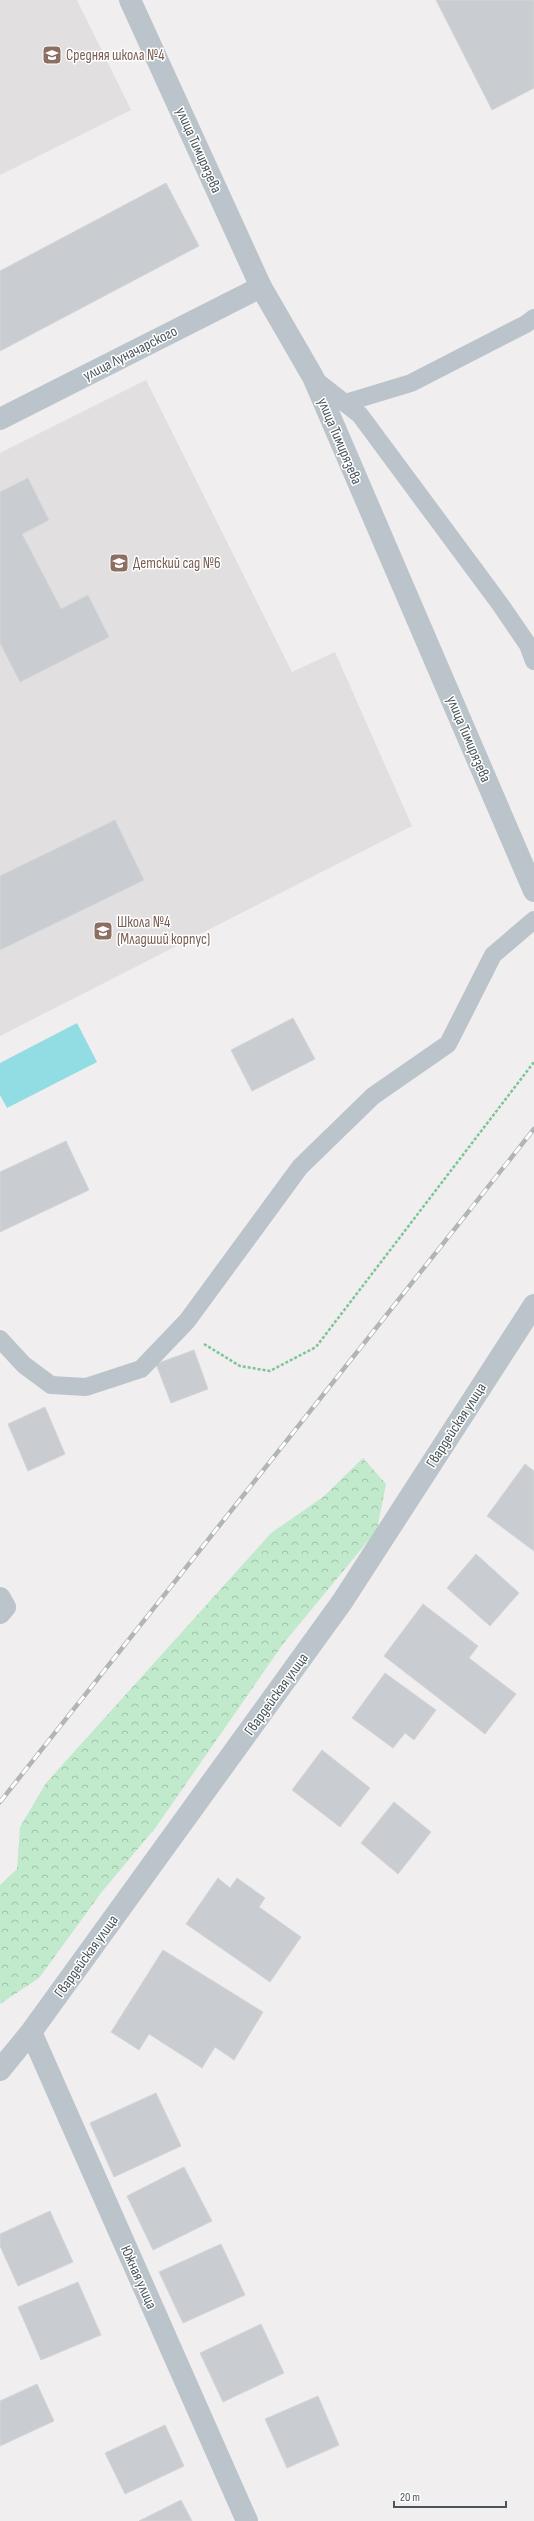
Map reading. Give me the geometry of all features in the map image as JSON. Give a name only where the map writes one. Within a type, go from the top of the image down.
[{"type":"street","name":"улица Тимирязева","points":[[130,0],[260,287],[313,377],[534,891]]},
{"type":"street","name":"улица Луначарского","points":[[0,419],[260,287]]},
{"type":"street","name":"Гвардейская улица","points":[[0,2070],[31,2032],[342,1602],[534,1305]]},
{"type":"street","points":[[0,1598],[5,1607],[0,1614]]},
{"type":"street","name":"Южная улица","points":[[31,2032],[247,2521]]},
{"type":"lane","points":[[345,404],[411,383],[526,324],[534,318]]},
{"type":"lane","points":[[313,377],[360,415],[495,598],[528,645],[534,661]]},
{"type":"lane","points":[[0,1339],[24,1364],[52,1385],[86,1387],[141,1369],[180,1330],[300,1168],[373,1096],[448,1044],[493,955],[534,920]]},
{"type":"path","points":[[180,1330],[240,1366],[270,1371],[316,1347],[534,1062]]},
{"type":"shaded area","name":"Средняя школа №4","points":[[0,0],[77,0],[131,110],[0,175]]},
{"type":"shaded area","points":[[146,380],[292,672],[335,652],[412,826],[0,1036],[0,453]]},
{"type":"green space","points":[[363,1458],[386,1484],[377,1530],[283,1644],[156,1827],[101,1893],[39,1978],[0,2004],[0,1885],[17,1869],[20,1827],[46,1783],[271,1533],[323,1497]]},
{"type":"water","points":[[77,1023],[97,1062],[7,1108],[0,1095],[0,1063]]},
{"type":"building","points":[[436,0],[534,0],[534,88],[492,110]]},
{"type":"building","points":[[166,183],[199,246],[0,351],[0,271]]},
{"type":"building","points":[[28,478],[49,520],[22,534],[61,609],[88,595],[109,637],[20,682],[0,643],[0,492]]},
{"type":"building","points":[[115,820],[144,880],[0,950],[0,876]]},
{"type":"building","points":[[293,1018],[315,1059],[252,1091],[231,1050]]},
{"type":"building","points":[[66,1141],[89,1190],[0,1232],[0,1172]]},
{"type":"building","points":[[194,1350],[208,1389],[171,1403],[156,1364]]},
{"type":"building","points":[[45,1407],[65,1454],[28,1471],[8,1424]]},
{"type":"building","points":[[525,1464],[534,1471],[534,1551],[487,1516]]},
{"type":"building","points":[[476,1554],[519,1593],[490,1626],[447,1588]]},
{"type":"building","points":[[423,1604],[478,1646],[469,1658],[516,1694],[485,1734],[384,1656]]},
{"type":"building","points":[[385,1673],[436,1710],[414,1740],[405,1733],[393,1748],[352,1718]]},
{"type":"building","points":[[322,1750],[370,1788],[340,1827],[292,1790]]},
{"type":"building","points":[[394,1802],[431,1832],[398,1874],[361,1843]]},
{"type":"building","points":[[218,1878],[230,1888],[237,1878],[265,1898],[259,1907],[301,1937],[270,1982],[186,1924]]},
{"type":"building","points":[[163,1950],[263,2012],[234,2060],[215,2047],[202,2068],[149,2034],[139,2050],[111,2032]]},
{"type":"building","points":[[156,2093],[181,2146],[114,2177],[90,2123]]},
{"type":"building","points":[[184,2167],[212,2221],[153,2250],[127,2196]]},
{"type":"building","points":[[50,2211],[73,2262],[18,2286],[0,2246],[0,2234]]},
{"type":"building","points":[[221,2244],[245,2295],[183,2323],[159,2272]]},
{"type":"building","points":[[78,2282],[101,2335],[41,2360],[18,2307]]},
{"type":"building","points":[[261,2324],[284,2373],[223,2402],[200,2353]]},
{"type":"building","points":[[37,2384],[54,2421],[0,2446],[0,2401]]},
{"type":"building","points":[[318,2396],[339,2445],[287,2468],[265,2419]]},
{"type":"building","points":[[165,2425],[184,2466],[125,2494],[105,2453]]},
{"type":"building","points":[[181,2500],[192,2521],[139,2521]]},
{"type":"railway","points":[[0,1802],[534,1129]]},
{"type":"place","name":"Средняя школа №4","points":[[52,55]]},
{"type":"place","name":"Детский сад №6","points":[[119,563]]},
{"type":"place","name":"Школа №4 (Младший корпус)","points":[[103,931]]}]
